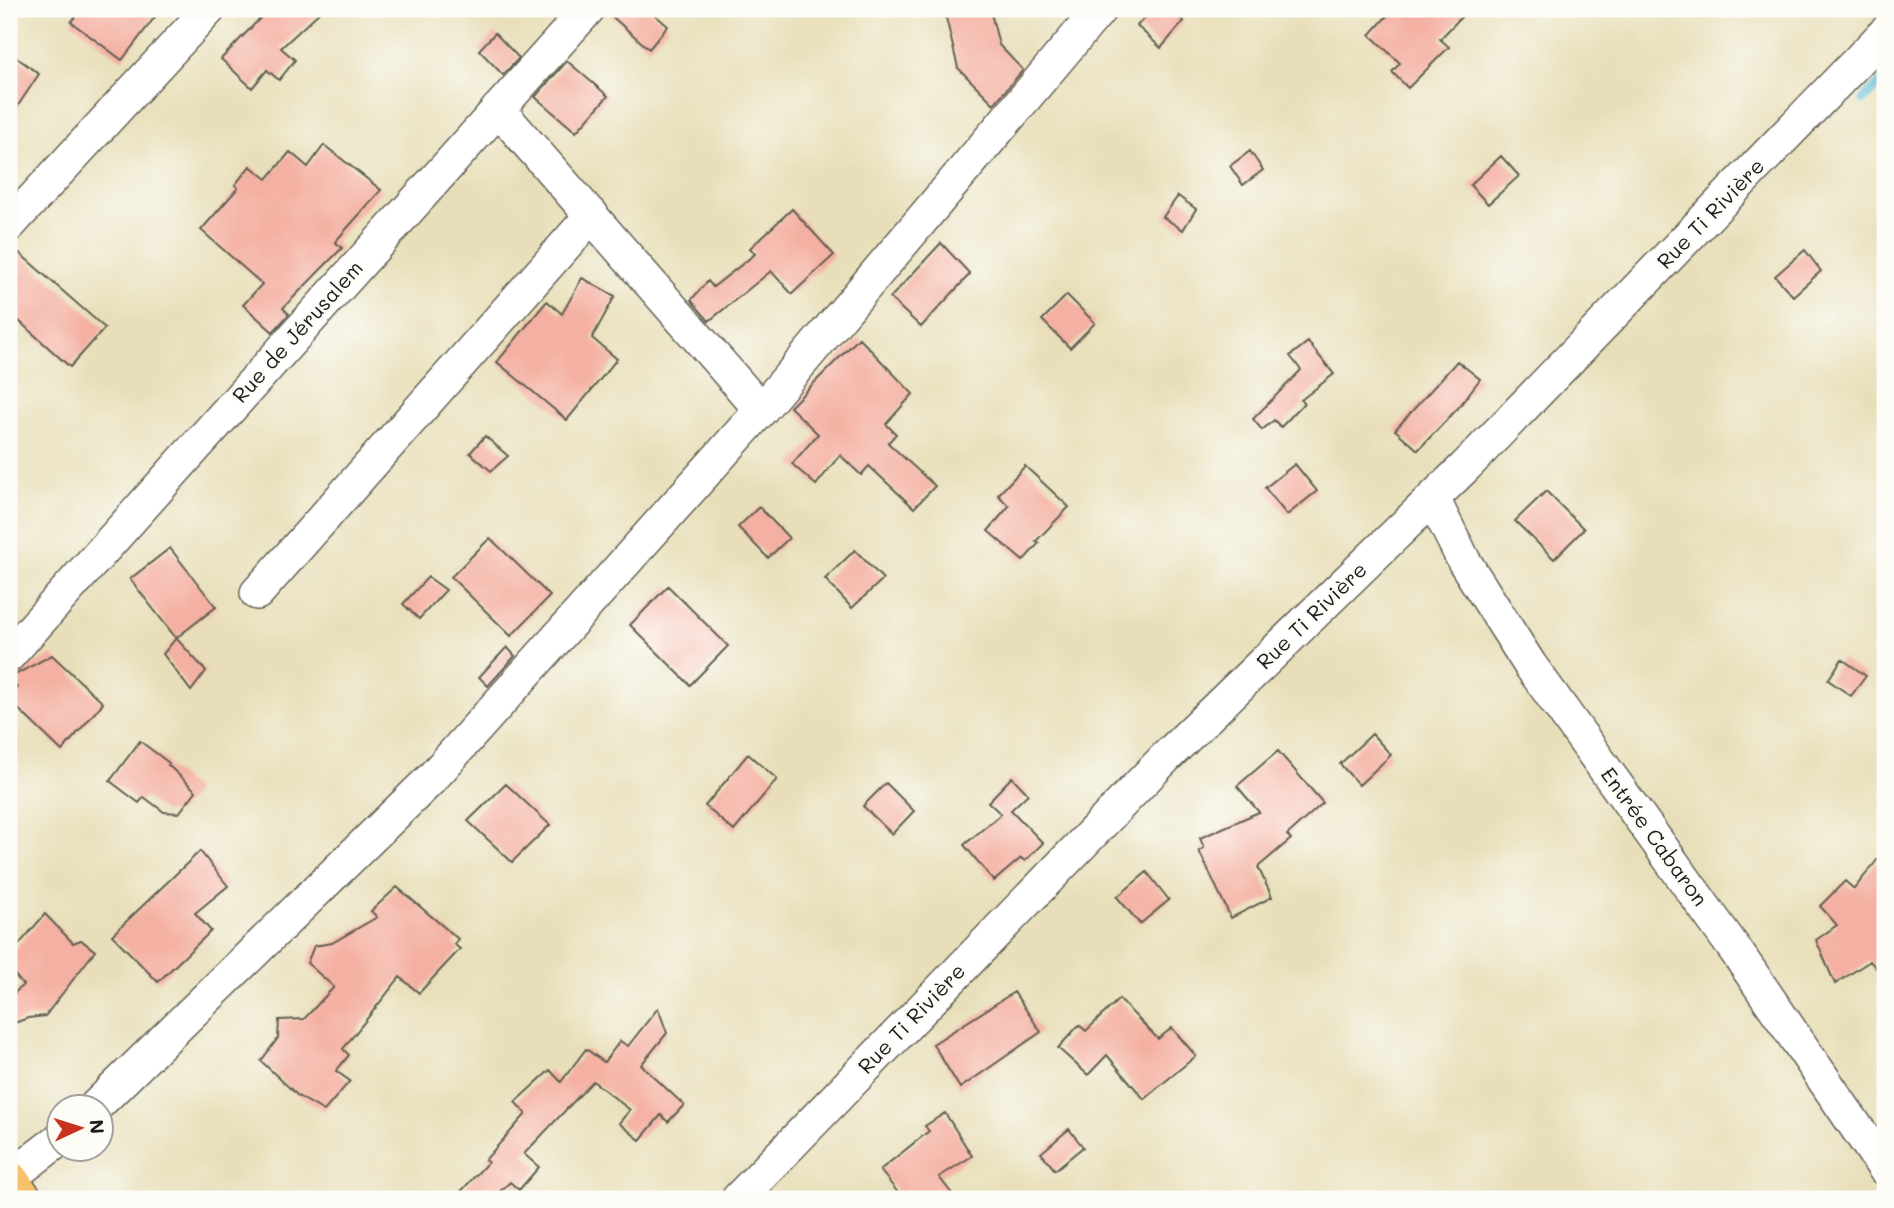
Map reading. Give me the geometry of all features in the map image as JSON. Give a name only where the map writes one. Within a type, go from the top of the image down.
[{"type":"main road","points":[[9,1179],[23,1199]]},
{"type":"street","points":[[9,225],[209,9]]},
{"type":"street","name":"Rue de Jérusalem","points":[[9,655],[588,9]]},
{"type":"street","points":[[111,1092],[432,778],[761,410],[1100,9]]},
{"type":"street","name":"Rue Ti Rivière","points":[[738,1199],[1166,757],[1433,499],[1885,33]]},
{"type":"street","points":[[498,109],[761,410]]},
{"type":"street","points":[[257,593],[592,215]]},
{"type":"street","name":"Entrée Cabaron","points":[[1433,499],[1464,561],[1530,665],[1736,951],[1885,1170]]},
{"type":"street","points":[[9,1179],[46,1150]]},
{"type":"building","points":[[81,9],[161,9],[122,60],[71,22]]},
{"type":"building","points":[[269,9],[323,9],[281,48],[295,60],[279,80],[267,70],[252,88],[221,59]]},
{"type":"building","points":[[607,9],[648,9],[668,26],[649,49],[607,12]]},
{"type":"building","points":[[944,9],[990,9],[999,45],[1023,70],[994,104],[958,68]]},
{"type":"building","points":[[1152,9],[1170,9],[1184,21],[1161,48],[1137,26]]},
{"type":"building","points":[[1393,9],[1469,9],[1440,39],[1449,47],[1408,88],[1392,72],[1400,63],[1370,35]]},
{"type":"building","points":[[495,33],[519,58],[503,75],[479,50]]},
{"type":"building","points":[[9,52],[39,74],[9,119]]},
{"type":"building","points":[[567,61],[608,96],[576,132],[535,97]]},
{"type":"building","points":[[324,145],[381,190],[335,242],[342,248],[283,308],[289,314],[273,332],[243,305],[262,284],[201,230],[238,188],[235,185],[250,166],[267,179],[290,152],[308,167]]},
{"type":"building","points":[[1250,151],[1263,170],[1243,185],[1230,166]]},
{"type":"building","points":[[1501,156],[1519,176],[1488,204],[1470,185]]},
{"type":"building","points":[[1178,196],[1196,209],[1183,230],[1163,217]]},
{"type":"building","points":[[792,209],[834,255],[792,294],[771,271],[709,321],[691,300],[708,281],[713,287],[755,254],[750,248]]},
{"type":"building","points":[[941,243],[970,274],[921,327],[890,298]]},
{"type":"building","points":[[9,244],[105,328],[70,367],[9,312]]},
{"type":"building","points":[[1805,250],[1821,271],[1793,296],[1775,276]]},
{"type":"building","points":[[582,278],[615,296],[592,338],[617,359],[567,420],[497,362],[547,301],[562,314]]},
{"type":"building","points":[[1067,295],[1095,323],[1070,348],[1042,320]]},
{"type":"building","points":[[859,338],[913,394],[886,424],[896,434],[888,443],[935,486],[914,508],[869,466],[861,475],[840,455],[816,485],[792,464],[818,434],[790,407]]},
{"type":"building","points":[[1308,342],[1334,374],[1301,400],[1304,403],[1281,427],[1274,420],[1262,430],[1253,419],[1301,370],[1290,356]]},
{"type":"building","points":[[1457,361],[1480,379],[1458,408],[1418,450],[1395,430]]},
{"type":"building","points":[[485,436],[508,456],[491,471],[470,453]]},
{"type":"building","points":[[1295,464],[1317,491],[1287,515],[1265,488]]},
{"type":"building","points":[[1025,466],[1069,507],[1036,541],[1039,543],[1023,561],[988,531],[1009,506],[998,495]]},
{"type":"building","points":[[1546,491],[1584,529],[1554,559],[1515,521]]},
{"type":"building","points":[[759,507],[789,538],[768,558],[738,527]]},
{"type":"building","points":[[490,538],[550,596],[511,636],[451,577]]},
{"type":"building","points":[[170,548],[216,607],[176,638],[130,579]]},
{"type":"building","points":[[855,550],[883,579],[852,608],[825,579]]},
{"type":"building","points":[[428,577],[446,590],[419,619],[403,604]]},
{"type":"building","points":[[668,586],[728,646],[690,685],[630,625]]},
{"type":"building","points":[[176,638],[206,671],[191,691],[163,654]]},
{"type":"building","points":[[507,647],[515,656],[488,686],[479,677]]},
{"type":"building","points":[[52,655],[103,703],[62,751],[9,700],[17,687],[9,678]]},
{"type":"building","points":[[1842,659],[1866,676],[1851,696],[1828,680]]},
{"type":"building","points":[[1372,734],[1391,755],[1359,785],[1340,764]]},
{"type":"building","points":[[140,741],[169,763],[168,765],[196,791],[179,813],[164,812],[144,797],[139,803],[110,781]]},
{"type":"building","points":[[1278,751],[1323,803],[1287,835],[1291,839],[1258,867],[1272,897],[1231,918],[1199,851],[1204,848],[1200,838],[1259,812],[1237,786]]},
{"type":"building","points":[[748,754],[777,779],[734,831],[705,806]]},
{"type":"building","points":[[1012,777],[1028,794],[1011,810],[1043,843],[1025,861],[1021,858],[994,881],[964,845],[1001,814],[988,802]]},
{"type":"building","points":[[886,783],[914,811],[892,834],[863,806]]},
{"type":"building","points":[[506,784],[550,825],[512,862],[468,821]]},
{"type":"building","points":[[1885,850],[1885,978],[1870,961],[1835,984],[1816,940],[1837,925],[1820,906],[1845,881],[1854,889]]},
{"type":"building","points":[[200,851],[228,886],[195,913],[211,931],[158,982],[112,935]]},
{"type":"building","points":[[1147,872],[1169,900],[1140,924],[1117,897]]},
{"type":"building","points":[[397,887],[458,939],[454,944],[460,949],[419,993],[400,977],[343,1049],[349,1055],[336,1071],[350,1081],[324,1111],[298,1096],[261,1061],[278,1038],[279,1020],[304,1019],[334,987],[307,963],[314,946],[332,943],[377,917],[371,911]]},
{"type":"building","points":[[45,914],[73,943],[81,940],[95,951],[45,1016],[28,1018],[9,1025],[9,998],[23,985],[9,968],[9,956]]},
{"type":"building","points":[[1014,992],[1041,1032],[960,1088],[933,1044]]},
{"type":"building","points":[[1119,999],[1158,1039],[1172,1028],[1196,1056],[1144,1099],[1107,1055],[1088,1075],[1058,1048],[1079,1025],[1086,1031]]},
{"type":"building","points":[[658,1008],[667,1033],[641,1065],[684,1105],[668,1122],[661,1115],[640,1140],[619,1123],[630,1110],[593,1081],[524,1154],[539,1167],[519,1190],[510,1182],[492,1199],[454,1199],[526,1114],[515,1102],[550,1070],[561,1082],[586,1049],[604,1062],[620,1041],[628,1046]]},
{"type":"building","points":[[945,1113],[972,1156],[939,1177],[956,1199],[903,1199],[880,1170],[929,1131],[925,1126]]},
{"type":"building","points":[[1069,1129],[1083,1147],[1055,1170],[1041,1153]]},
{"type":"waterway","points":[[1863,100],[1885,78]]}]
